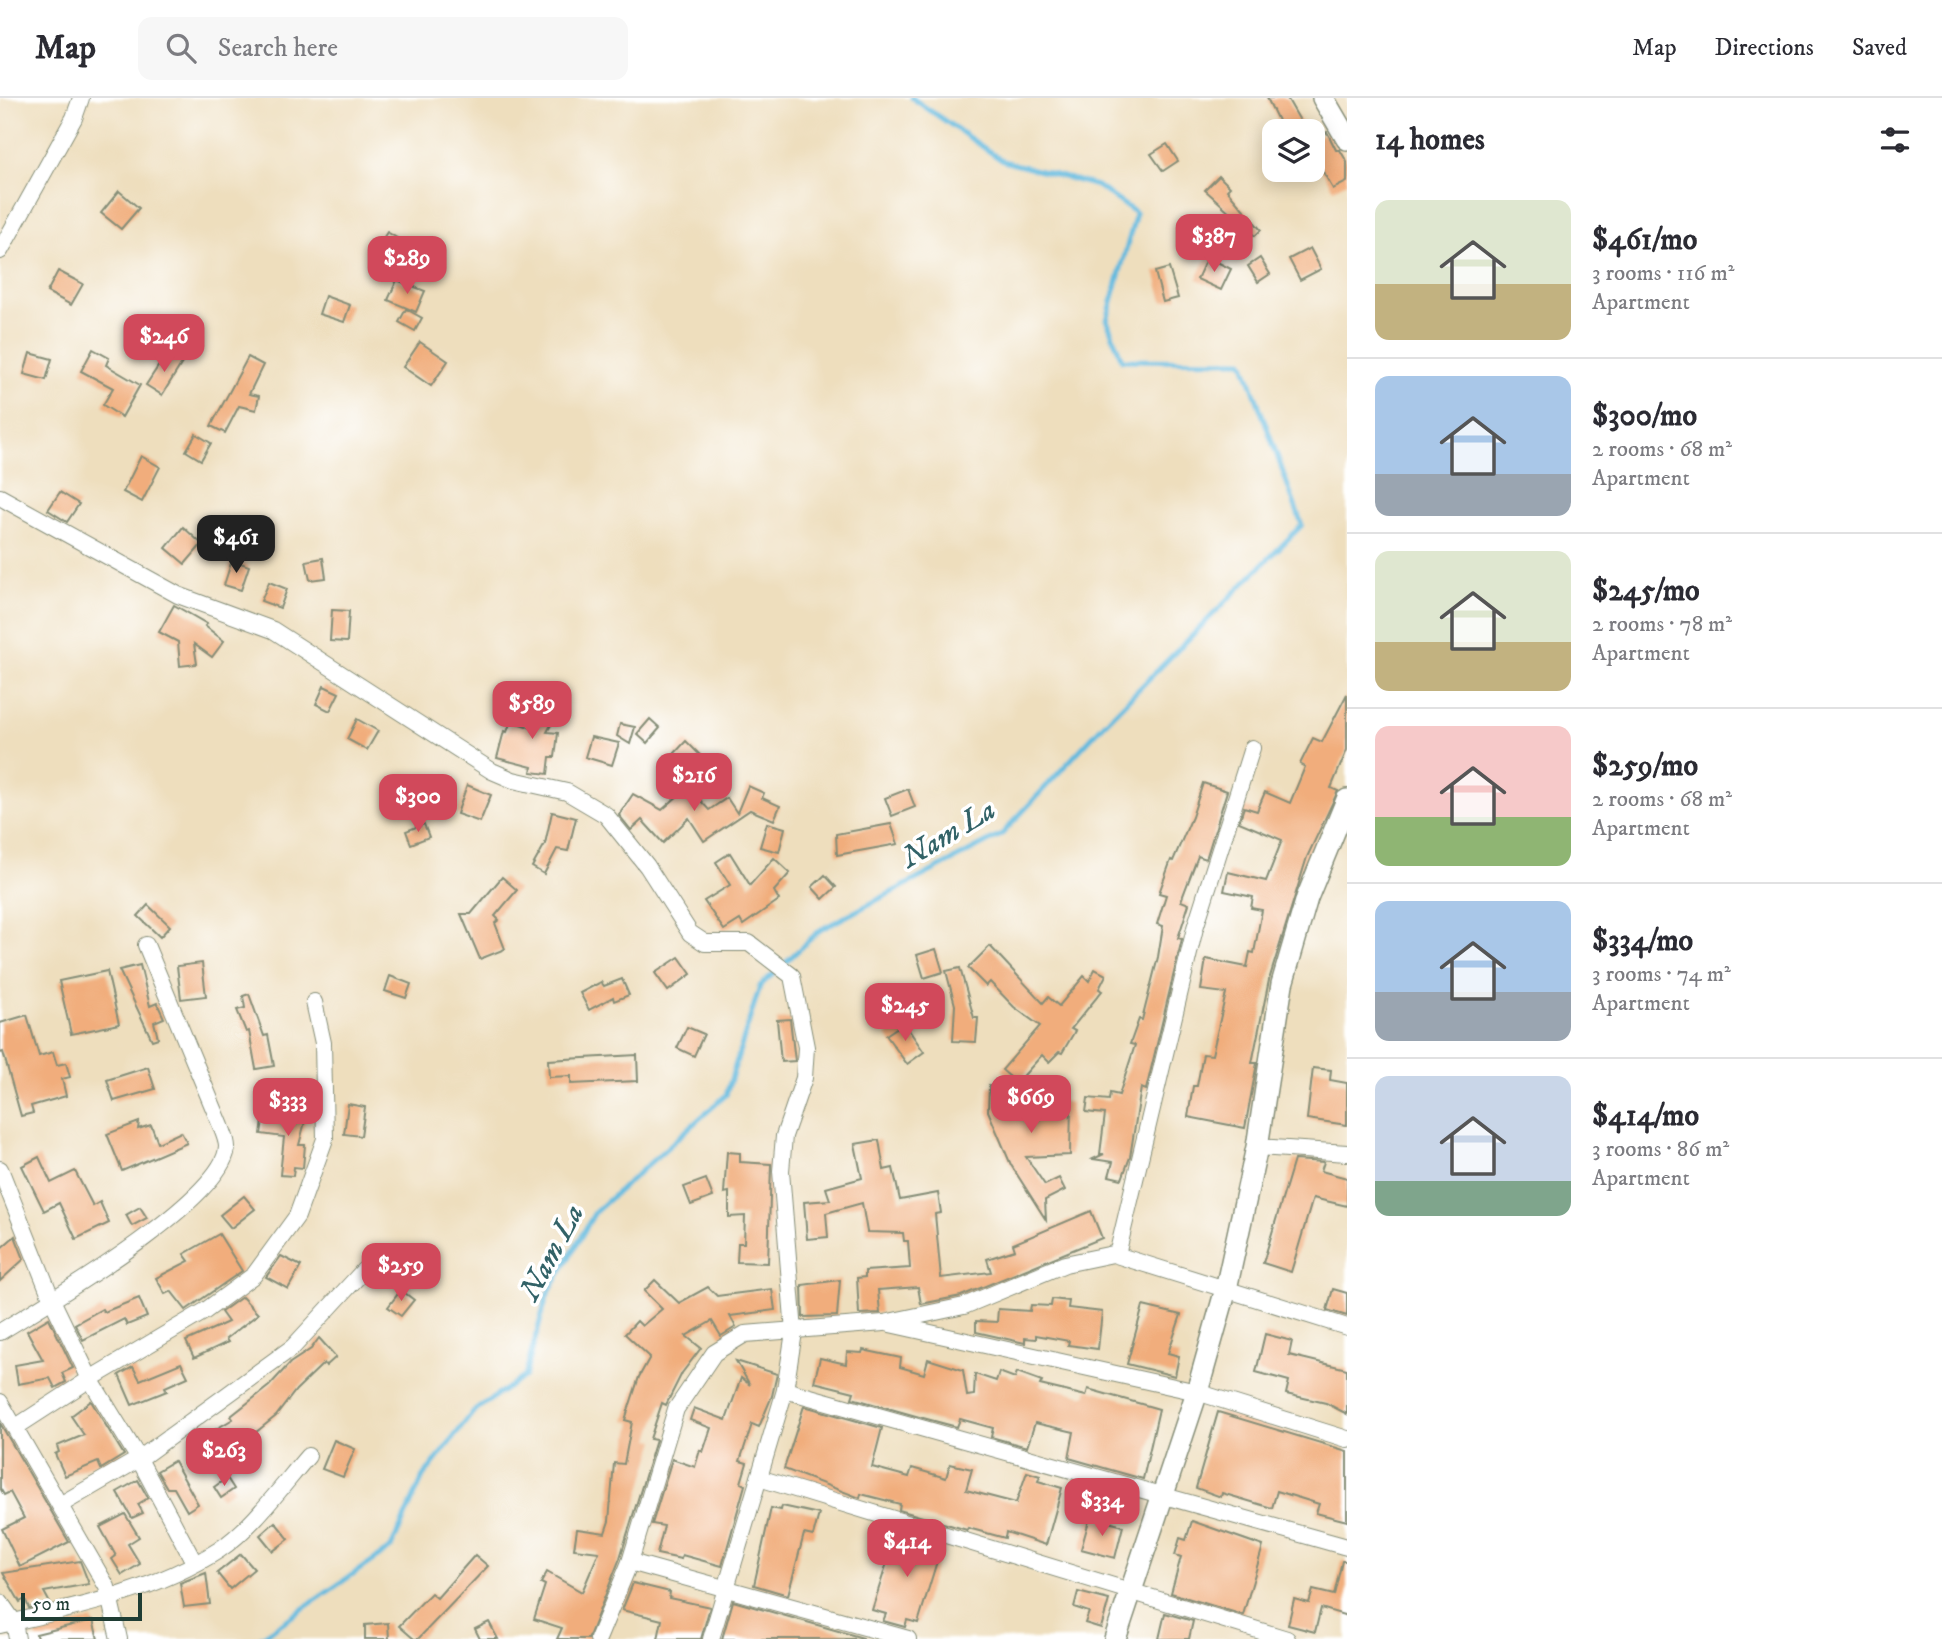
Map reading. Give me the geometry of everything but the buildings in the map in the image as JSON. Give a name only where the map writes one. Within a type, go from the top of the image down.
[{"type":"main road","points":[[1323,98],[1347,139]]},
{"type":"main road","points":[[1115,1639],[1197,1392],[1226,1289],[1256,1147],[1282,984],[1307,898],[1347,800]]},
{"type":"street","points":[[0,251],[74,118],[81,98]]},
{"type":"street","points":[[0,497],[178,595],[273,630],[492,771],[513,780],[567,792],[606,815],[647,866],[690,933],[705,943],[749,943],[789,974],[806,1047],[804,1078],[784,1136],[781,1171],[794,1332],[785,1390],[711,1639]]},
{"type":"street","points":[[1117,1255],[1195,929],[1252,748]]},
{"type":"street","points":[[0,1332],[130,1249],[183,1206],[216,1171],[227,1147],[221,1126],[146,945]]},
{"type":"street","points":[[16,1427],[90,1379],[205,1311],[254,1275],[297,1216],[325,1139],[323,1043],[314,1002]]},
{"type":"street","points":[[1256,1147],[1347,1153]]},
{"type":"street","points":[[0,1169],[52,1300],[90,1379],[139,1459],[194,1562]]},
{"type":"street","points":[[598,1639],[629,1562],[676,1409],[714,1353],[745,1334],[884,1323],[964,1306],[1065,1264],[1117,1255],[1347,1327]]},
{"type":"street","points":[[60,1505],[139,1459],[293,1347],[364,1269]]},
{"type":"street","points":[[884,1323],[1197,1392],[1347,1439]]},
{"type":"street","points":[[785,1390],[1347,1547]]},
{"type":"street","points":[[0,1402],[111,1598],[119,1639]]},
{"type":"street","points":[[7,1623],[111,1598],[220,1549],[264,1507],[308,1456]]},
{"type":"street","points":[[759,1478],[1287,1639]]},
{"type":"street","points":[[629,1562],[908,1639]]},
{"type":"street","points":[[0,1602],[7,1623],[17,1639]]},
{"type":"waterway","name":"Nam La","points":[[259,1639],[391,1548],[423,1477],[474,1411],[525,1376],[547,1296],[595,1212],[726,1095],[760,986],[820,930],[1001,835],[1104,724],[1302,525],[1243,361],[1122,360],[1107,320],[1136,213],[1097,186],[1003,161],[912,98]]}]
